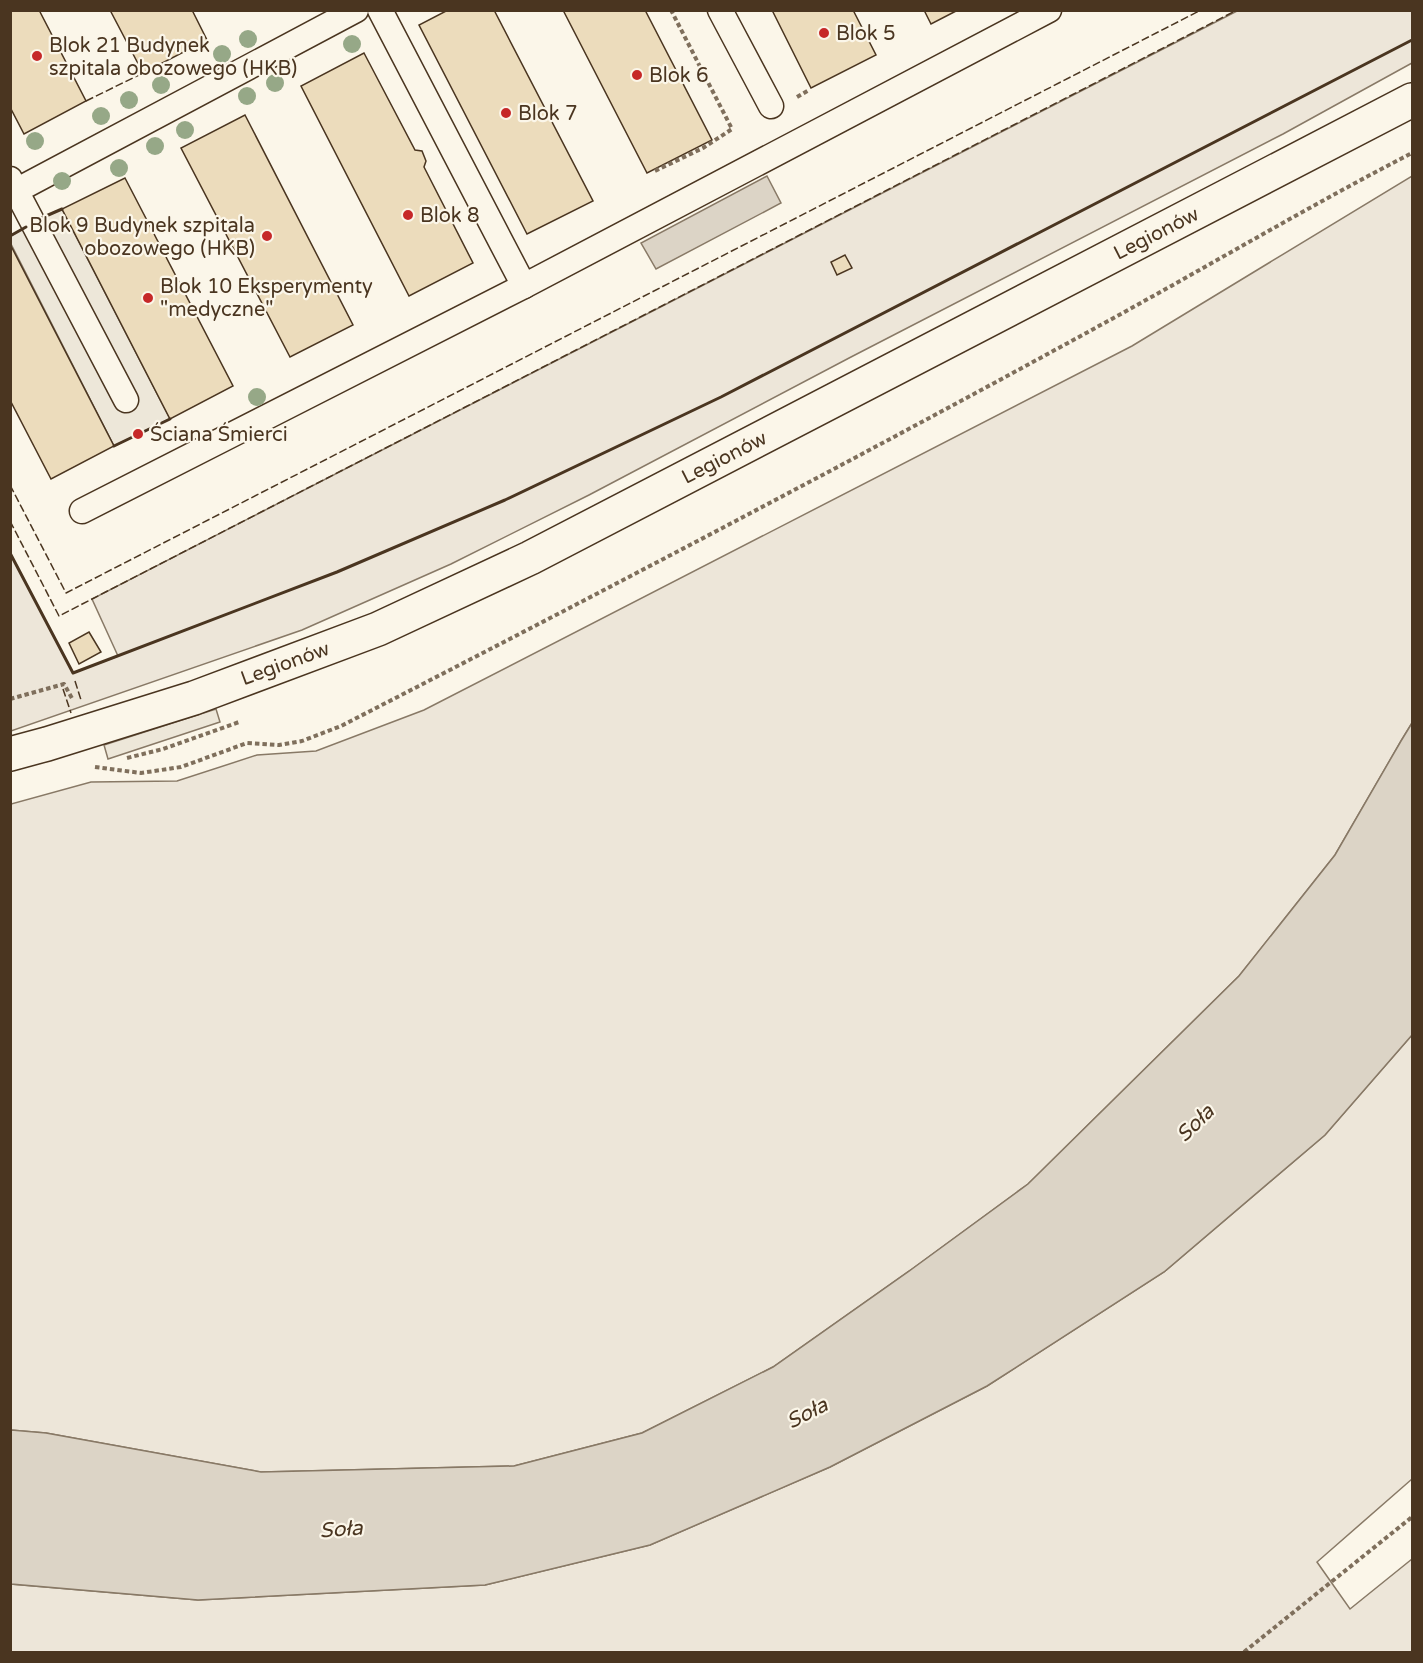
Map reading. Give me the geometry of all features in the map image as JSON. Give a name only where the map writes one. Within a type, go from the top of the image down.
[{"type":"main road","name":"Legionów","points":[[10,754],[194,698],[378,629],[530,558],[1413,100]]},
{"type":"street","points":[[126,400],[13,188],[356,10]]},
{"type":"street","points":[[380,10],[524,286]]},
{"type":"street","points":[[720,10],[771,106]]},
{"type":"street","points":[[82,511],[524,286],[1047,11]]},
{"type":"path","points":[[655,171],[703,148],[732,129],[671,10]]},
{"type":"path","points":[[101,764],[91,766],[141,773],[161,770],[181,766],[247,743],[279,745],[302,741],[341,726],[653,566],[1120,315],[1355,182],[1413,153]]},
{"type":"path","points":[[122,759],[163,749],[239,722]]},
{"type":"path","points":[[1244,1653],[1413,1517]]},
{"type":"shaded area","points":[[1237,11],[1412,11],[1412,63],[1283,134],[589,495],[451,564],[302,630],[11,731],[10,553],[73,673],[118,656],[92,599]]},
{"type":"shaded area","points":[[1412,176],[1412,723],[1335,855],[1239,976],[1028,1184],[773,1367],[642,1433],[514,1466],[261,1472],[46,1433],[11,1430],[11,804],[91,782],[177,781],[257,755],[316,751],[424,710],[1132,346]]},
{"type":"shaded area","points":[[62,209],[170,419],[114,446],[11,244],[11,236],[33,222]]},
{"type":"shaded area","points":[[216,709],[220,722],[108,759],[104,745]]},
{"type":"shaded area","points":[[1412,1035],[1412,1479],[1317,1562],[1350,1609],[1412,1559],[1412,1652],[11,1652],[10,1584],[198,1600],[485,1585],[650,1545],[830,1467],[987,1386],[1164,1272],[1325,1135]]},
{"type":"water","points":[[767,176],[781,203],[656,269],[641,243]]},
{"type":"water","name":"Soła","points":[[1412,723],[1412,1035],[1325,1135],[1164,1272],[987,1386],[830,1467],[650,1545],[485,1585],[198,1600],[11,1584],[11,1430],[46,1433],[261,1472],[514,1466],[642,1433],[773,1367],[1028,1184],[1239,976],[1335,855]]},
{"type":"building","name":"Blok 21 Budynek szpitala obozowego (HKB)","points":[[10,10],[39,10],[86,101],[24,134],[10,107]]},
{"type":"building","points":[[110,10],[192,10],[207,40],[143,73]]},
{"type":"building","name":"Blok 7","points":[[448,10],[494,10],[593,201],[527,234],[419,25]]},
{"type":"building","name":"Blok 6","points":[[563,10],[645,10],[712,140],[647,173]]},
{"type":"building","name":"Blok 5","points":[[772,10],[853,10],[876,55],[811,88]]},
{"type":"building","points":[[924,10],[958,10],[931,24]]},
{"type":"building","name":"Blok 8","points":[[364,53],[415,150],[422,151],[426,161],[424,167],[473,263],[409,296],[301,86]]},
{"type":"building","name":"Blok 9 Budynek szpitala obozowego (HKB)","points":[[245,115],[353,325],[290,357],[181,148]]},
{"type":"building","name":"Blok 10 Eksperymenty \"medyczne\"","points":[[125,178],[233,386],[170,419],[62,209]]},
{"type":"building","points":[[10,244],[114,446],[51,479],[10,400]]},
{"type":"building","points":[[845,255],[852,268],[837,275],[831,262]]},
{"type":"building","points":[[89,632],[101,652],[79,664],[69,643]]},
{"type":"fence","points":[[10,485],[66,593],[1201,10]]},
{"type":"fence","points":[[10,521],[59,616],[1237,10]]},
{"type":"fence","points":[[86,101],[143,73]]},
{"type":"fence","points":[[75,681],[81,700]]},
{"type":"fence","points":[[63,689],[71,713]]},
{"type":"wall","points":[[10,553],[73,673],[337,572],[505,500],[721,397],[1412,40]]},
{"type":"wall","points":[[39,219],[62,209]]},
{"type":"wall","points":[[10,236],[26,227]]},
{"type":"wall","points":[[114,446],[170,419]]},
{"type":"place","name":"Blok 5","points":[[824,33]]},
{"type":"place","name":"Blok 21 Budynek szpitala obozowego (HKB)","points":[[37,56]]},
{"type":"place","name":"Blok 6","points":[[637,75]]},
{"type":"place","name":"Blok 7","points":[[506,113]]},
{"type":"place","name":"Blok 8","points":[[408,215]]},
{"type":"place","name":"Blok 9 Budynek szpitala obozowego (HKB)","points":[[267,236]]},
{"type":"place","name":"Blok 10 Eksperymenty \"medyczne\"","points":[[148,298]]},
{"type":"place","name":"Ściana Śmierci","points":[[138,434]]}]
